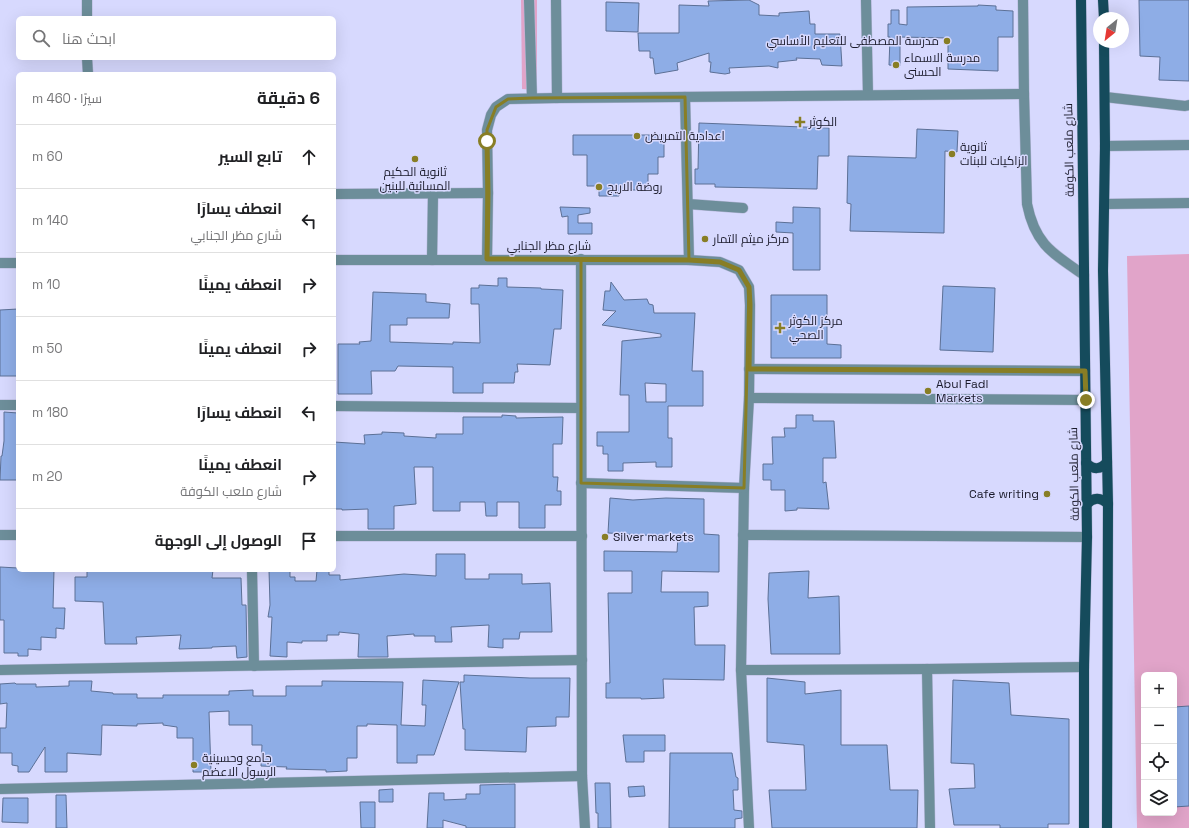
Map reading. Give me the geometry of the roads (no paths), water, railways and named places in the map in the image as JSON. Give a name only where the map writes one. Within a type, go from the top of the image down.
[{"type":"main road","name":"شارع ملعب الكوفة","points":[[1081,0],[1088,536],[1084,667],[1084,828]]},
{"type":"main road","points":[[1103,0],[1104,12]]},
{"type":"main road","points":[[1104,48],[1105,204],[1103,271],[1108,504],[1107,828]]},
{"type":"main road","points":[[1086,463],[1097,469],[1101,468],[1107,462]]},
{"type":"main road","points":[[1087,504],[1097,498],[1108,504]]},
{"type":"street","points":[[87,0],[87,16]]},
{"type":"street","points":[[529,0],[532,98]]},
{"type":"street","points":[[556,0],[557,98]]},
{"type":"street","points":[[866,0],[868,95]]},
{"type":"street","points":[[1023,0],[1024,94],[1028,204],[1030,220],[1046,247],[1058,258],[1084,275]]},
{"type":"street","points":[[87,60],[88,72]]},
{"type":"street","points":[[487,259],[487,130],[491,115],[496,107],[508,100],[532,98],[1024,94]]},
{"type":"street","points":[[685,97],[689,260]]},
{"type":"street","points":[[1105,97],[1184,106],[1189,105]]},
{"type":"street","points":[[1105,146],[1189,145]]},
{"type":"street","points":[[336,194],[488,193]]},
{"type":"street","points":[[432,260],[433,194]]},
{"type":"street","points":[[1105,204],[1189,203]]},
{"type":"street","points":[[688,204],[743,208]]},
{"type":"street","name":"شارع مظر الجنابي","points":[[336,260],[689,260],[720,262],[739,270],[749,287],[749,369]]},
{"type":"street","points":[[580,260],[582,776],[585,828]]},
{"type":"street","points":[[0,263],[16,263]]},
{"type":"street","points":[[749,828],[741,670],[744,488],[749,398],[749,369],[1085,371]]},
{"type":"street","points":[[749,398],[1086,400]]},
{"type":"street","points":[[0,405],[16,405]]},
{"type":"street","points":[[336,406],[581,408]]},
{"type":"street","points":[[581,483],[744,488]]},
{"type":"street","points":[[0,535],[16,535]]},
{"type":"street","points":[[743,535],[1088,536]]},
{"type":"street","points":[[336,536],[582,536]]},
{"type":"street","points":[[252,572],[254,666]]},
{"type":"street","points":[[0,670],[582,660]]},
{"type":"street","points":[[741,670],[1084,667]]},
{"type":"street","points":[[927,669],[930,828]]},
{"type":"street","points":[[0,789],[582,776]]},
{"type":"place","name":"مدرسة المصطفى للتعليم الأساسي","points":[[947,41]]},
{"type":"place","name":"مدرسة الاسماء الحسنى","points":[[896,65]]},
{"type":"place","name":"الكوثر","points":[[800,122]]},
{"type":"place","name":"اعدادية التمريض","points":[[637,136]]},
{"type":"place","name":"ثانوية الزاكيات للبنات","points":[[952,154]]},
{"type":"place","name":"ثانوية الحكيم المسائية للبنين","points":[[415,159]]},
{"type":"place","name":"روضة الاريج","points":[[599,187]]},
{"type":"place","name":"مركز ميثم التمار","points":[[705,239]]},
{"type":"place","name":"مركز الكوثر الصحي","points":[[780,328]]},
{"type":"place","name":"Abul Fadl Markets","points":[[928,391]]},
{"type":"place","name":"Cafe writing","points":[[1047,494]]},
{"type":"place","name":"Silver markets","points":[[605,537]]},
{"type":"place","name":"جامع وحسينية الرسول الاعضم","points":[[194,765]]}]
